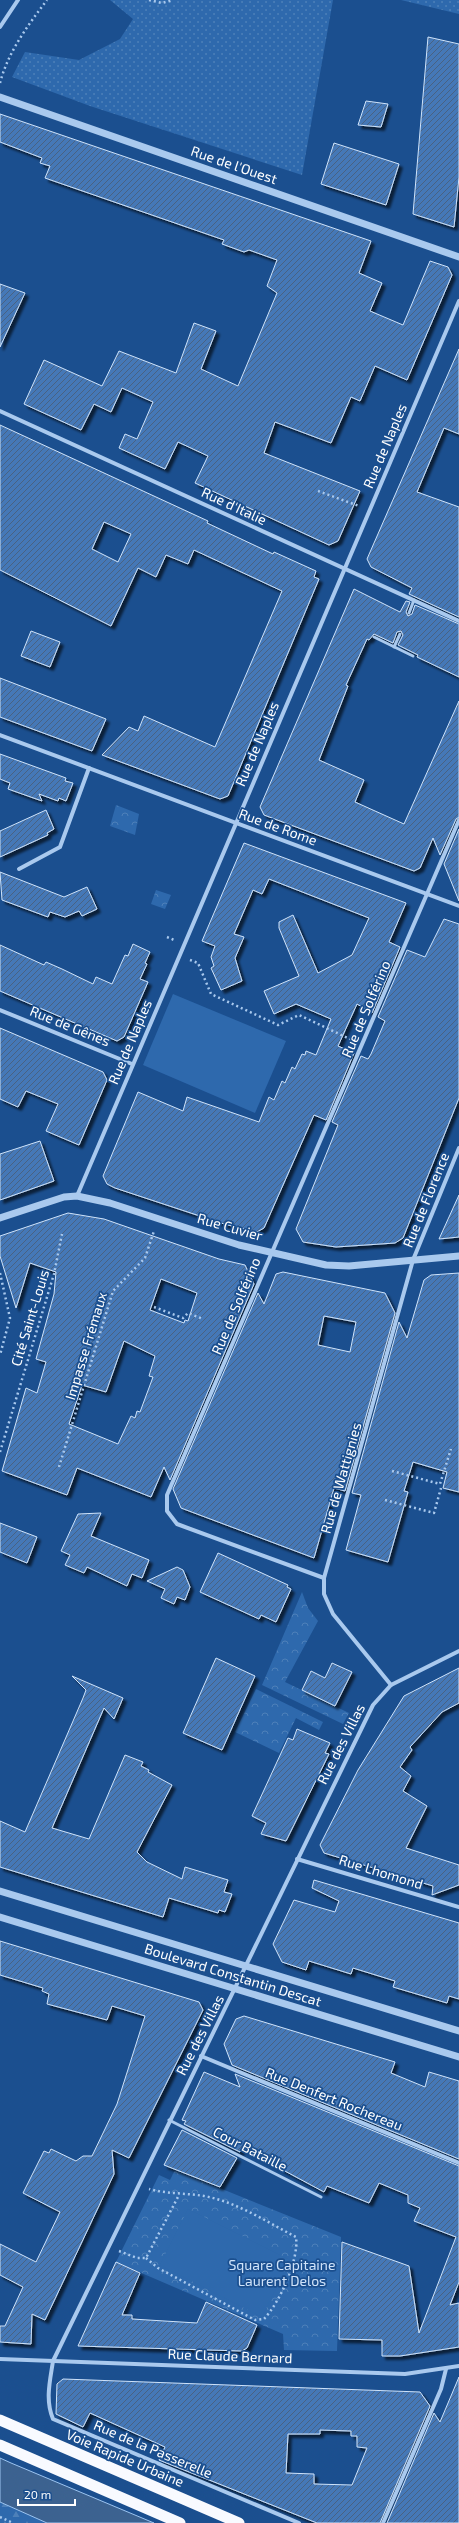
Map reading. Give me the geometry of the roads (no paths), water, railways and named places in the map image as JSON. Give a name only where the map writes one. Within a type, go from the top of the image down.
[{"type":"highway","name":"Voie Rapide Urbaine","points":[[0,2420],[239,2523]]},
{"type":"highway","points":[[0,2445],[180,2523]]},
{"type":"street","points":[[0,27],[18,0]]},
{"type":"street","name":"Rue de l'Ouest","points":[[0,97],[459,257]]},
{"type":"street","name":"Rue de Naples","points":[[77,1196],[178,956],[459,301]]},
{"type":"street","name":"Rue d'Italie","points":[[0,410],[459,621]]},
{"type":"street","name":"Rue de Rome","points":[[0,735],[459,906]]},
{"type":"street","points":[[19,869],[60,847],[89,768]]},
{"type":"street","name":"Rue de Solférino","points":[[324,1578],[187,1529],[177,1524],[167,1511],[166,1504],[169,1489],[363,1045],[459,820]]},
{"type":"street","name":"Rue de Gênes","points":[[0,1010],[132,1064]]},
{"type":"street","name":"Rue de Florence","points":[[413,1260],[459,1148]]},
{"type":"street","name":"Rue Cuvier","points":[[0,1218],[64,1197],[77,1196],[110,1203],[222,1240],[307,1262],[338,1266],[459,1256]]},
{"type":"street","name":"Rue de Wattignies","points":[[391,1685],[333,1614],[324,1594],[324,1578],[413,1260]]},
{"type":"street","name":"Rue des Villas","points":[[53,2361],[169,2120],[235,1989],[297,1858],[373,1705],[391,1685],[459,1651]]},
{"type":"street","name":"Rue Lhomond","points":[[297,1858],[459,1907]]},
{"type":"street","name":"Boulevard Constantin Descat","points":[[0,1891],[459,2031]]},
{"type":"street","name":"Boulevard Constantin Descat","points":[[0,1917],[459,2057]]},
{"type":"street","name":"Rue Denfert Rochereau","points":[[201,2056],[459,2163]]},
{"type":"street","name":"Rue Claude Bernard","points":[[0,2359],[405,2374],[459,2366]]},
{"type":"street","name":"Rue de la Passerelle","points":[[53,2361],[48,2390],[49,2410],[53,2419],[299,2523]]},
{"type":"street","points":[[383,2523],[441,2388],[446,2369]]},
{"type":"lane","points":[[409,613],[414,600]]},
{"type":"lane","points":[[394,647],[400,634]]},
{"type":"lane","points":[[374,637],[413,656]]},
{"type":"lane","name":"Cour Bataille","points":[[169,2120],[321,2197]]},
{"type":"park label","name":"Square Capitaine Laurent Delos","points":[[282,2274]]}]
